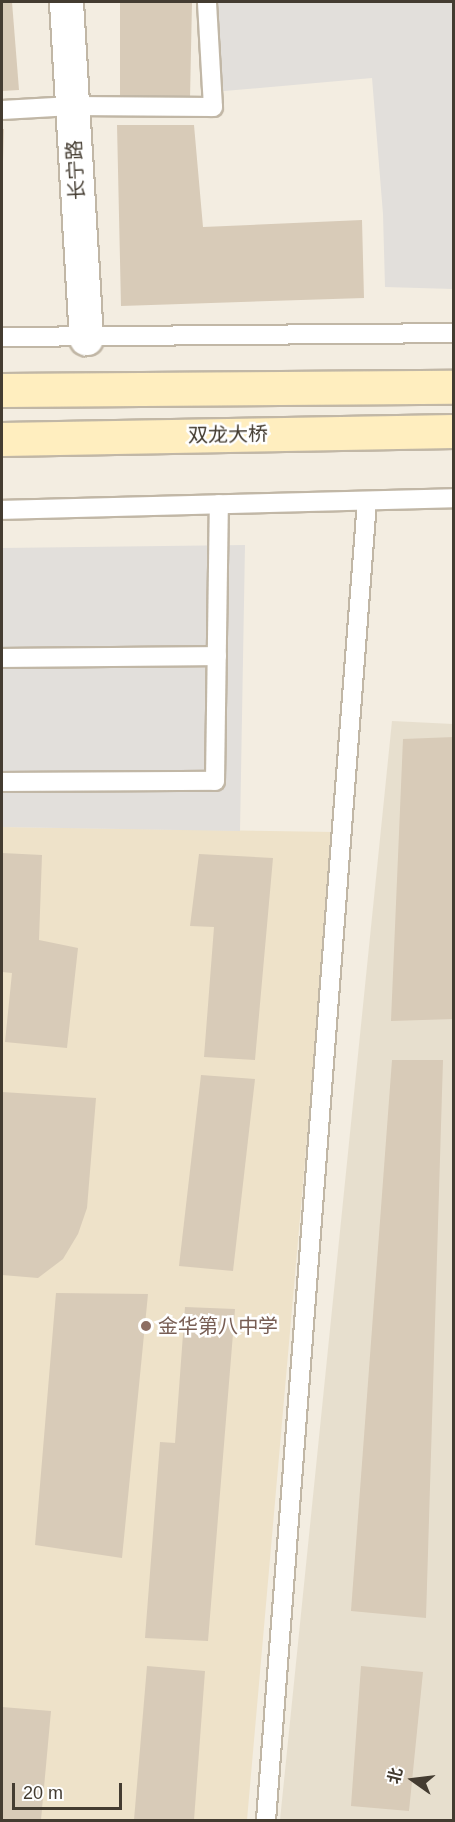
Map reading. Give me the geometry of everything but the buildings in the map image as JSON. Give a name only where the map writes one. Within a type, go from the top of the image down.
[{"type":"main road","points":[[2,390],[453,387]]},
{"type":"main road","name":"双龙大桥","points":[[2,439],[453,431]]},
{"type":"street","name":"长宁路","points":[[66,2],[86,338]]},
{"type":"lane","points":[[2,110],[72,106],[213,107],[207,2]]},
{"type":"lane","points":[[2,337],[453,333]]},
{"type":"lane","points":[[2,510],[453,498]]},
{"type":"lane","points":[[266,1821],[367,501]]},
{"type":"lane","points":[[2,782],[214,781],[219,504]]},
{"type":"lane","points":[[2,658],[217,656]]},
{"type":"shaded area","points":[[214,2],[453,2],[453,289],[385,287],[383,214],[372,78],[213,92]]},
{"type":"shaded area","points":[[245,545],[240,831],[2,827],[2,548]]},
{"type":"shaded area","points":[[392,721],[453,724],[453,1820],[280,1820]]},
{"type":"shaded area","name":"金华第八中学","points":[[2,827],[334,832],[247,1820],[2,1820]]},
{"type":"place","name":"金华第八中学","points":[[146,1326]]}]
